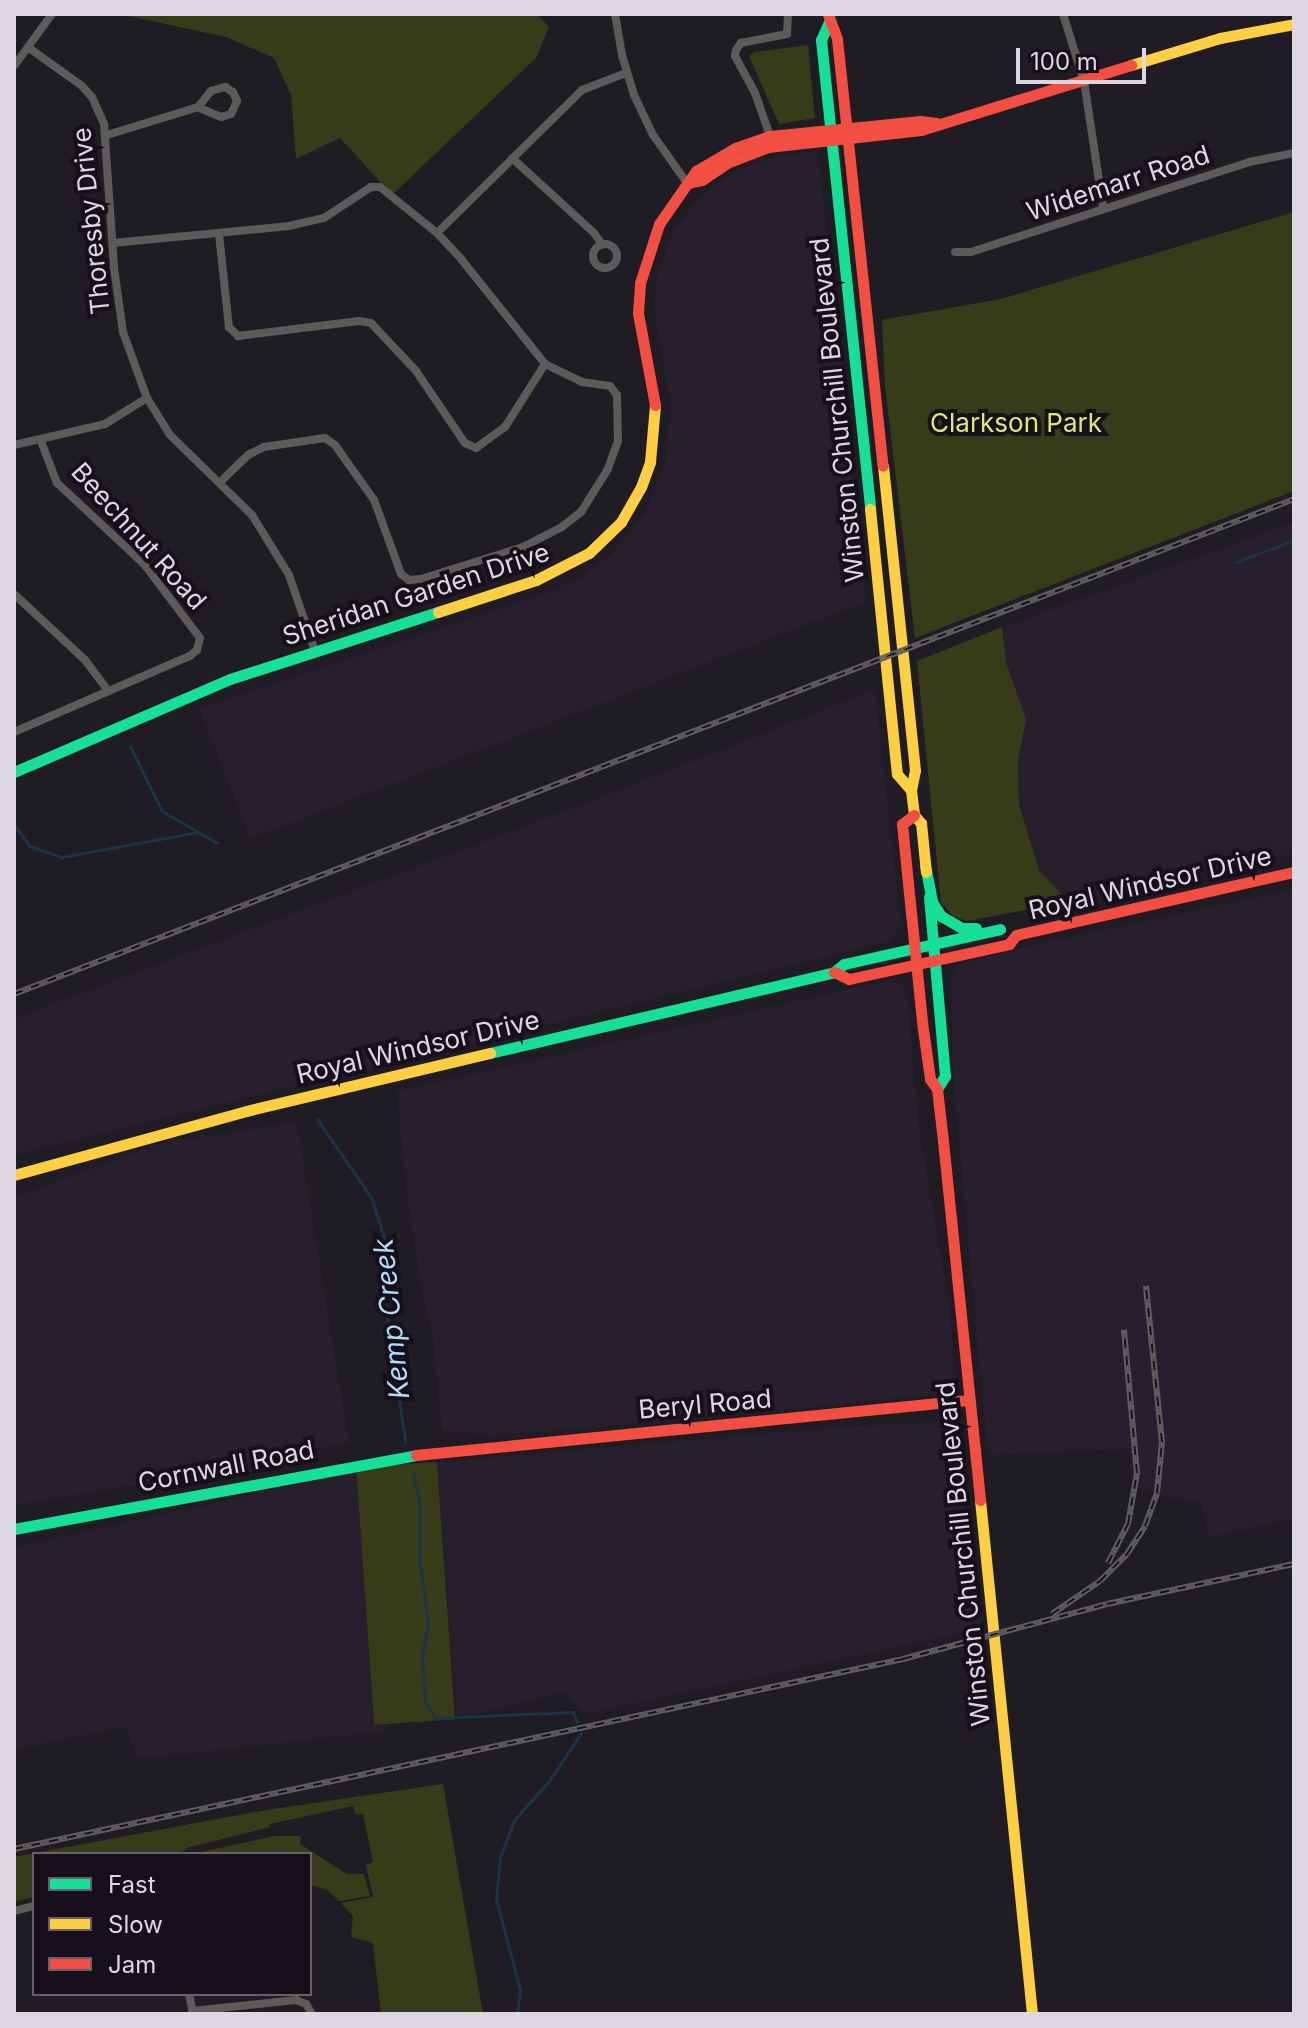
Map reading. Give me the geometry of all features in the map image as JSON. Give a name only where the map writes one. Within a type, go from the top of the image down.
[{"type":"main road","name":"Winston Churchill Boulevard","points":[[828,18],[837,39],[915,770],[911,790],[914,815],[921,823],[936,960],[945,1076],[937,1089]]},
{"type":"main road","name":"Winston Churchill Boulevard","points":[[828,18],[821,40],[897,774],[911,790]]},
{"type":"main road","points":[[687,183],[702,180],[727,163],[768,147],[920,121],[937,123],[976,115],[1220,38],[1294,24]]},
{"type":"main road","name":"Sheridan Garden Drive","points":[[14,772],[230,679],[559,572],[589,553],[621,522],[641,487],[655,435],[654,398],[638,313],[640,283],[659,224],[696,171],[716,158],[770,136],[831,135]]},
{"type":"main road","name":"Winston Churchill Boulevard","points":[[914,815],[902,824],[914,948],[930,1079],[937,1089],[1032,2014]]},
{"type":"main road","points":[[925,865],[932,902],[941,916],[962,928],[990,925],[1000,929]]},
{"type":"main road","name":"Royal Windsor Drive","points":[[14,1175],[246,1111],[834,972],[844,964],[1000,929],[1016,935],[1294,872]]},
{"type":"main road","name":"Royal Windsor Drive","points":[[834,972],[849,979],[1009,944],[1016,935]]},
{"type":"main road","name":"Beryl Road","points":[[446,1450],[968,1400]]},
{"type":"main road","name":"Cornwall Road","points":[[14,1529],[330,1468],[446,1450]]},
{"type":"street","points":[[14,66],[52,14]]},
{"type":"street","points":[[615,14],[626,73],[653,135],[687,183]]},
{"type":"street","points":[[770,136],[755,93],[735,56],[741,43],[787,34],[788,14]]},
{"type":"street","points":[[1063,14],[1084,81],[1103,207]]},
{"type":"street","name":"Thoresby Drive","points":[[29,48],[92,97],[107,135],[113,243],[123,332],[147,398],[170,435],[252,515],[281,560],[297,593],[315,651]]},
{"type":"street","points":[[437,233],[582,90],[626,73]]},
{"type":"street","points":[[107,135],[198,107],[211,91],[220,87],[230,88],[237,101],[235,110],[227,116],[198,107]]},
{"type":"street","name":"Widemarr Road","points":[[955,252],[971,252],[1249,162],[1294,153]]},
{"type":"street","points":[[512,158],[594,233],[602,244]]},
{"type":"street","points":[[113,243],[219,234],[324,218],[371,187],[380,187],[437,233],[545,364],[582,382],[614,388],[618,406],[618,441],[603,481],[581,512],[562,527],[523,547],[421,579],[409,580],[398,567],[374,500],[335,445],[325,438],[264,447],[248,455],[219,483]]},
{"type":"street","points":[[219,234],[229,327],[238,336],[359,321],[371,323],[416,371],[465,443],[476,448],[505,427],[545,364]]},
{"type":"street","points":[[14,445],[105,424],[147,398]]},
{"type":"street","name":"Beechnut Road","points":[[14,732],[190,656],[197,650],[200,638],[144,564],[57,483],[41,441]]},
{"type":"street","points":[[14,594],[85,660],[108,691]]},
{"type":"street","points":[[193,2012],[296,2000],[306,2004],[312,2014]]},
{"type":"shaded area","points":[[818,151],[866,602],[250,839],[199,708],[546,593],[582,576],[611,554],[644,514],[666,459],[670,402],[653,305],[658,271],[672,233],[698,198],[734,171],[776,156]]},
{"type":"shaded area","points":[[1294,522],[1294,853],[1069,902],[1039,870],[1019,804],[1018,762],[1026,719],[1006,662],[1002,627]]},
{"type":"shaded area","points":[[875,689],[901,924],[892,941],[14,1155],[14,1018],[570,809]]},
{"type":"shaded area","points":[[1294,889],[1294,1519],[1209,1537],[1201,1501],[1169,1498],[1134,1487],[1129,1449],[988,1455],[953,1078],[950,980],[958,966],[966,962],[1044,942]]},
{"type":"shaded area","points":[[884,981],[899,983],[907,992],[919,1128],[949,1302],[956,1380],[940,1394],[739,1415],[491,1436],[442,1430],[432,1333],[420,1282],[405,1179],[397,1091]]},
{"type":"shaded area","points":[[297,1122],[349,1442],[186,1477],[14,1505],[14,1197],[160,1143]]},
{"type":"shaded area","points":[[937,1422],[954,1435],[982,1629],[587,1714],[562,1693],[457,1719],[437,1462],[839,1427]]},
{"type":"shaded area","points":[[357,1471],[387,1731],[138,1759],[125,1727],[14,1750],[14,1547]]},
{"type":"green space","points":[[119,14],[537,14],[549,27],[536,58],[392,195],[340,138],[296,159],[291,95],[274,58],[226,37]]},
{"type":"green space","points":[[808,45],[815,118],[779,124],[749,56],[755,52]]},
{"type":"green space","name":"Clarkson Park","points":[[1294,212],[1294,491],[915,638],[885,386],[882,320],[1001,299]]},
{"type":"green space","points":[[1002,627],[1006,662],[1026,719],[1018,762],[1019,804],[1039,870],[1069,902],[967,921],[954,917],[941,903],[917,661]]},
{"type":"green space","points":[[437,1462],[455,1719],[374,1725],[356,1468]]},
{"type":"green space","points":[[443,1784],[483,2014],[381,2014],[373,1943],[351,1937],[353,1916],[341,1903],[373,1897],[366,1865],[373,1862],[363,1814],[355,1814],[353,1806],[270,1824],[270,1827],[190,1847],[181,1852],[41,1852],[266,1810]]},
{"type":"green space","points":[[274,1836],[301,1836],[300,1844],[347,1874],[364,1874],[370,1896],[339,1901],[327,1890],[312,1886],[312,1852],[201,1852]]},
{"type":"green space","points":[[32,1854],[32,1898],[14,1902],[14,1857]]},
{"type":"waterway","points":[[1236,562],[1294,540]]},
{"type":"waterway","points":[[130,746],[162,811],[196,831]]},
{"type":"waterway","points":[[14,825],[30,846],[62,857],[198,832],[217,843]]},
{"type":"waterway","name":"Kemp Creek","points":[[317,1119],[371,1197],[384,1237],[380,1269],[405,1441]]},
{"type":"waterway","name":"Kemp Creek","points":[[413,1474],[419,1500],[419,1556],[428,1622],[422,1657],[425,1702],[435,1718],[573,1712],[577,1722]]},
{"type":"waterway","name":"Kemp Creek","points":[[517,2014],[520,1990],[496,1899],[500,1857],[514,1820],[549,1781],[581,1733]]},
{"type":"railway","points":[[14,994],[1294,499]]},
{"type":"railway","points":[[1052,1614],[1100,1581],[1127,1554],[1145,1526],[1157,1493],[1162,1442],[1146,1286]]},
{"type":"railway","points":[[1108,1563],[1128,1524],[1137,1473],[1124,1330]]},
{"type":"railway","points":[[14,1849],[903,1659],[1107,1604],[1294,1564]]},
{"type":"traffic: fast","points":[[829,22],[821,40],[870,509]]},
{"type":"traffic: fast","points":[[14,772],[230,679],[438,612]]},
{"type":"traffic: fast","points":[[925,865],[932,902],[941,916],[962,928],[976,928]]},
{"type":"traffic: fast","points":[[929,897],[945,1076],[937,1089]]},
{"type":"traffic: fast","points":[[490,1053],[834,972],[844,964],[1000,929]]},
{"type":"traffic: fast","points":[[14,1529],[416,1455]]},
{"type":"traffic: slow","points":[[1131,65],[1220,38],[1294,24]]},
{"type":"traffic: slow","points":[[438,612],[536,580],[589,553],[621,522],[641,487],[650,462],[655,405]]},
{"type":"traffic: slow","points":[[883,466],[915,770],[911,790],[914,815],[921,823],[926,872]]},
{"type":"traffic: slow","points":[[870,509],[897,774],[911,790]]},
{"type":"traffic: slow","points":[[14,1175],[246,1111],[490,1053]]},
{"type":"traffic: slow","points":[[980,1500],[1032,2014]]},
{"type":"traffic: jam","points":[[828,14],[837,39],[883,466]]},
{"type":"traffic: jam","points":[[687,183],[702,180],[727,163],[768,147],[921,130],[1131,65]]},
{"type":"traffic: jam","points":[[655,405],[638,313],[640,283],[659,224],[696,171],[735,148],[770,136],[920,121],[937,123]]},
{"type":"traffic: jam","points":[[914,815],[902,824],[923,1029],[930,1079],[937,1089],[980,1500]]},
{"type":"traffic: jam","points":[[834,972],[849,979],[1009,944],[1016,935],[1294,872]]},
{"type":"traffic: jam","points":[[416,1455],[968,1400]]}]
